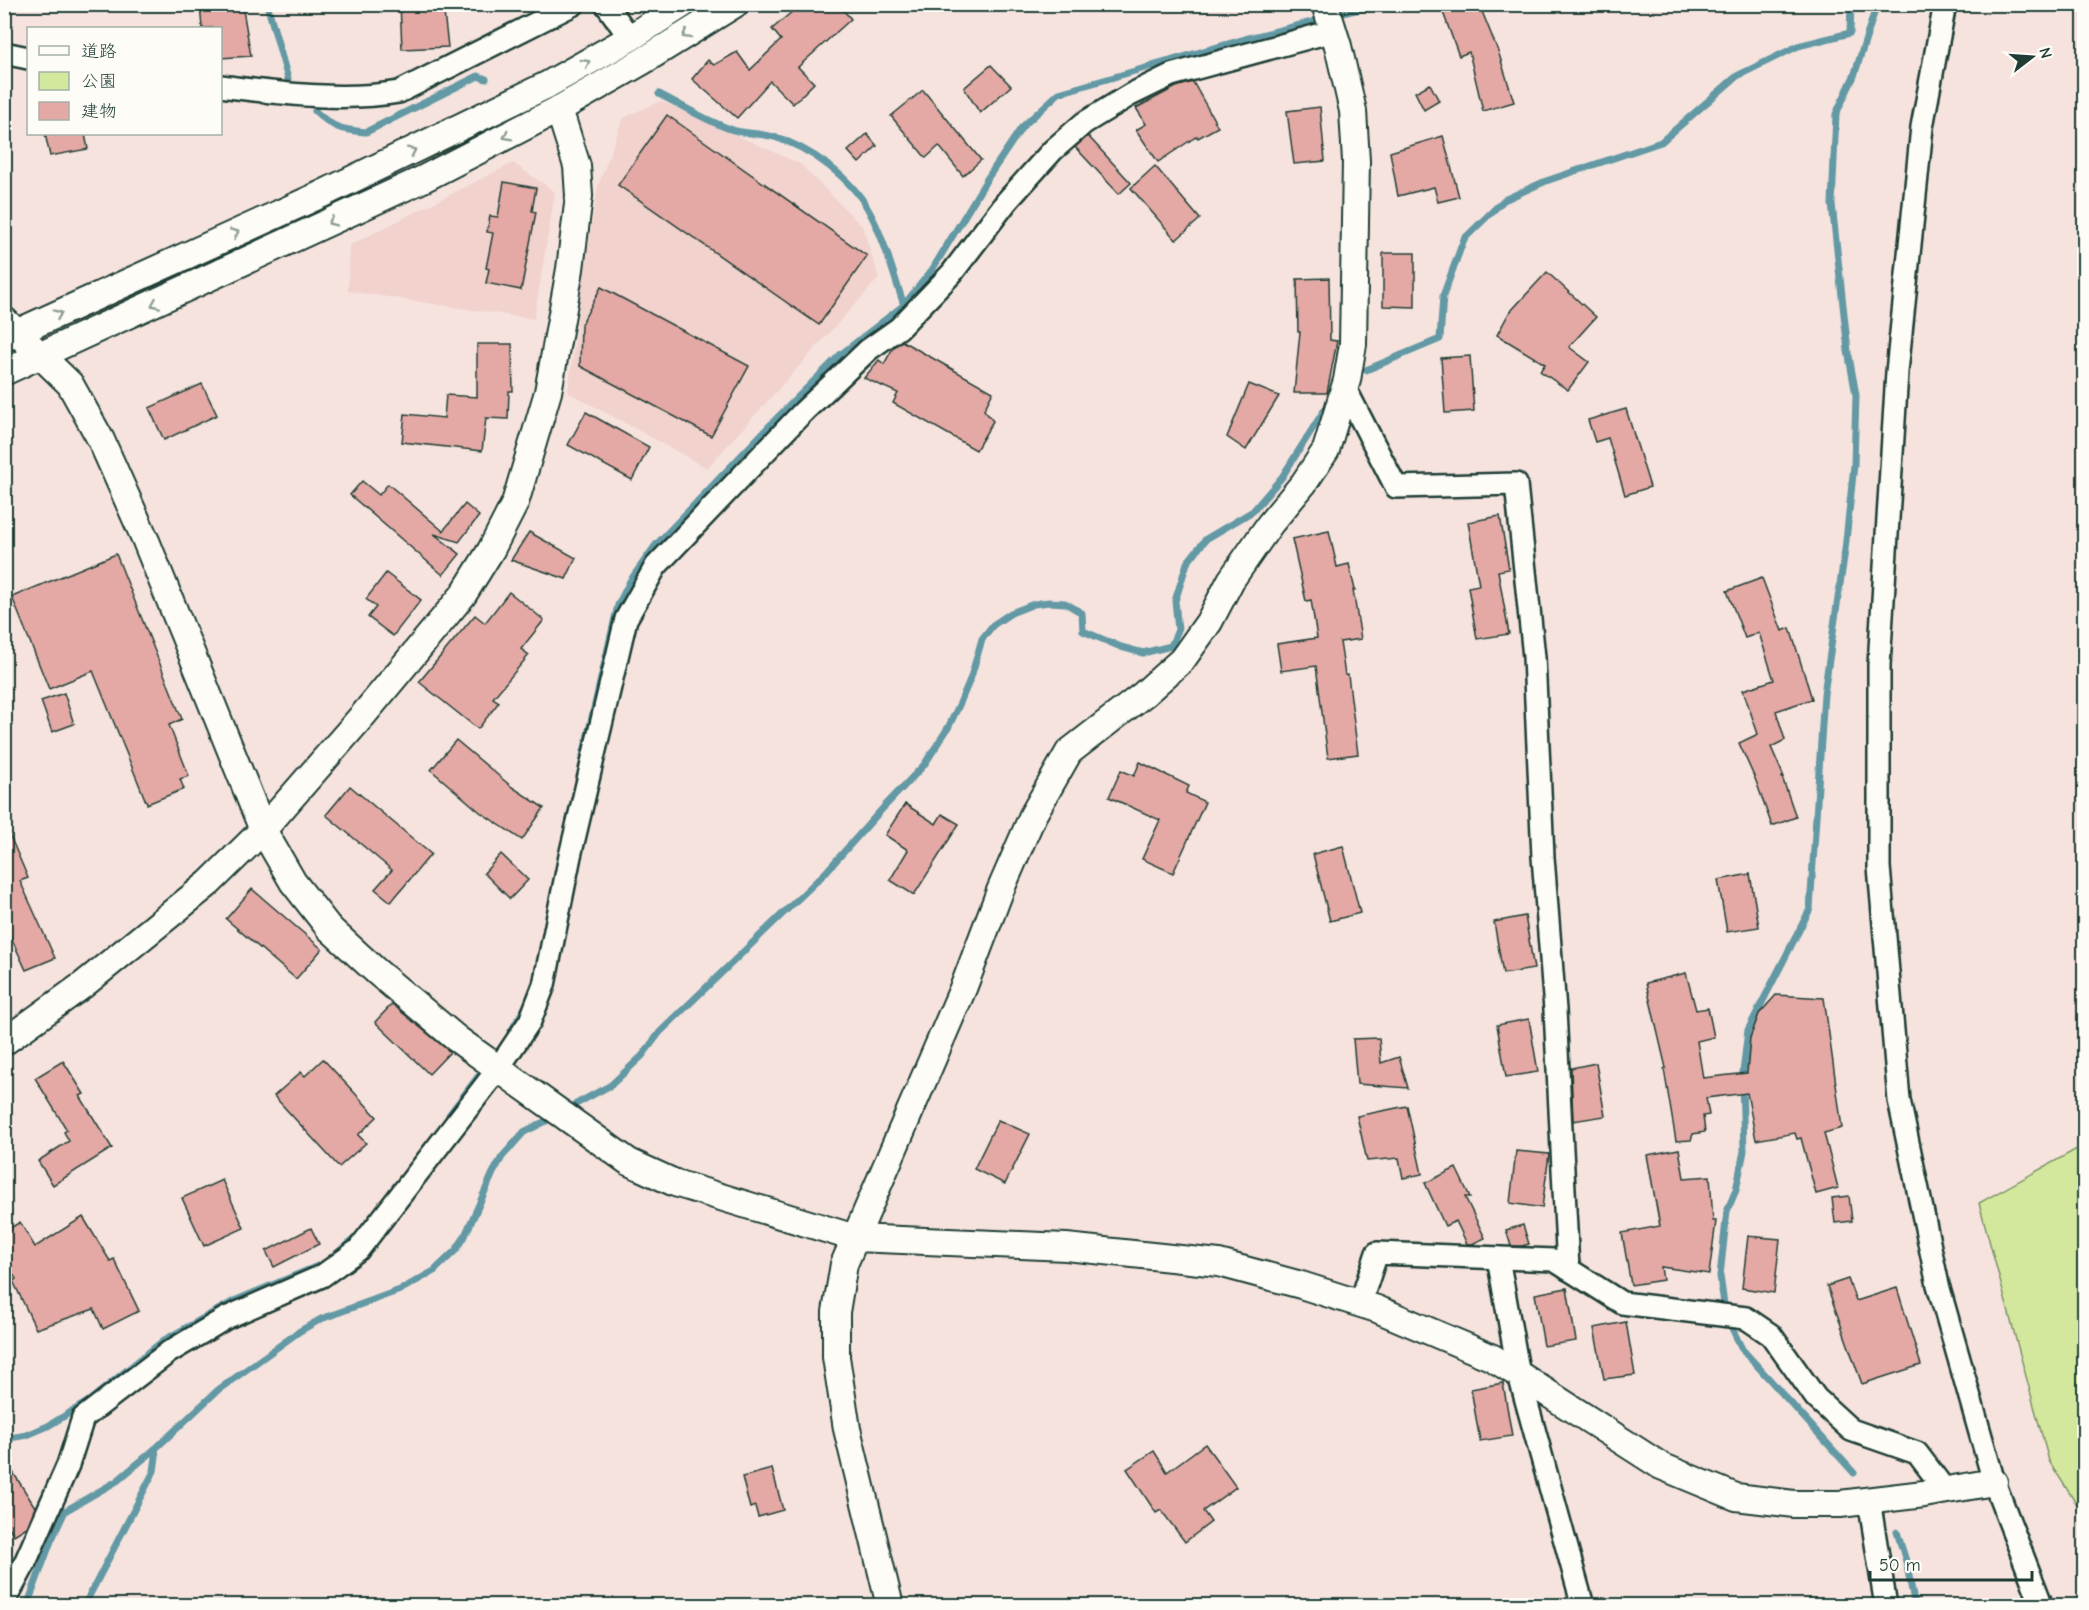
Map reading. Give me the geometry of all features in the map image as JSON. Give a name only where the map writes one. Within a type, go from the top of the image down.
[{"type":"street","points":[[222,86],[320,96],[371,97],[399,92],[574,4]]},
{"type":"street","points":[[606,4],[630,38]]},
{"type":"street","points":[[683,4],[630,38],[547,85],[321,195],[9,330],[70,384],[101,440],[146,541],[263,830],[293,882],[329,928],[377,972],[490,1063],[629,1162],[675,1183],[855,1238],[1066,1247],[1219,1263],[1301,1285],[1360,1304],[1493,1358],[1661,1466],[1736,1497],[1794,1504],[1840,1504],[1994,1482]]},
{"type":"street","points":[[4,372],[423,179],[559,109],[643,61],[735,4]]},
{"type":"street","points":[[1945,4],[1922,127],[1897,372],[1879,664],[1879,867],[1899,1100],[1938,1285],[1994,1482],[2042,1605]]},
{"type":"street","points":[[4,1602],[24,1565],[68,1465],[83,1418],[169,1352],[226,1318],[322,1276],[358,1250],[490,1063],[530,1021],[544,985],[570,856],[626,619],[656,566],[803,412],[868,350],[899,328],[952,273],[1007,201],[1053,150],[1084,123],[1130,95],[1171,75],[1329,17],[1353,111],[1356,161],[1353,344],[1345,388],[1326,450],[1231,580],[1209,622],[1182,660],[1144,694],[1069,752],[1033,814],[1000,891],[964,986],[844,1264],[836,1312],[836,1357],[847,1429],[890,1605]]},
{"type":"street","points":[[4,53],[27,58]]},
{"type":"street","points":[[4,1042],[83,986],[209,883],[263,830],[463,595],[491,550],[515,503],[548,392],[570,269],[579,196],[577,166],[559,109]]},
{"type":"street","points":[[1345,388],[1396,487],[1516,484],[1534,657],[1543,857],[1555,1010],[1568,1269]]},
{"type":"street","points":[[1360,1304],[1377,1253],[1554,1260],[1622,1303],[1746,1318],[1771,1335],[1816,1398],[1851,1430],[1917,1453],[1945,1490]]},
{"type":"street","points":[[1498,1258],[1519,1375],[1583,1605]]},
{"type":"street","points":[[1869,1500],[1886,1605]]},
{"type":"shaded area","points":[[661,101],[800,164],[862,226],[879,278],[707,468],[568,392],[598,186],[623,118]]},
{"type":"shaded area","points":[[513,163],[555,192],[534,319],[348,291],[350,245]]},
{"type":"green space","points":[[2084,1145],[2084,1516],[2049,1461],[1979,1203]]},
{"type":"building","points":[[200,4],[242,4],[251,56],[222,58],[222,27],[202,27]]},
{"type":"building","points":[[400,4],[443,4],[448,47],[402,49]]},
{"type":"building","points":[[801,4],[838,4],[851,19],[798,67],[814,83],[793,104],[770,81],[737,118],[692,79],[708,60],[714,65],[737,52],[750,70],[781,40],[772,29]]},
{"type":"building","points":[[1440,4],[1479,4],[1498,51],[1514,102],[1483,111],[1469,52],[1459,56]]},
{"type":"building","points":[[991,65],[1011,86],[980,113],[964,88]]},
{"type":"building","points":[[1193,82],[1218,127],[1198,138],[1197,136],[1158,162],[1136,130],[1146,124],[1136,108],[1176,87]]},
{"type":"building","points":[[1430,84],[1439,101],[1424,110],[1415,92]]},
{"type":"building","points":[[923,90],[981,160],[963,176],[939,146],[926,158],[891,116]]},
{"type":"building","points":[[1320,107],[1325,161],[1294,164],[1287,111]]},
{"type":"building","points":[[667,115],[867,256],[819,325],[618,185]]},
{"type":"building","points":[[867,134],[877,146],[859,163],[848,151]]},
{"type":"building","points":[[45,135],[85,135],[88,149],[50,156]]},
{"type":"building","points":[[1088,136],[1131,183],[1119,194],[1075,147]]},
{"type":"building","points":[[1443,136],[1459,197],[1438,202],[1434,187],[1398,196],[1390,152]]},
{"type":"building","points":[[1155,166],[1200,219],[1176,240],[1131,188]]},
{"type":"building","points":[[504,182],[536,188],[532,211],[536,212],[521,290],[486,283],[489,269],[486,268],[493,233],[487,232],[490,216],[498,217]]},
{"type":"building","points":[[1383,253],[1415,253],[1415,307],[1383,306]]},
{"type":"building","points":[[1547,272],[1596,317],[1569,347],[1589,362],[1568,390],[1540,371],[1545,364],[1497,335],[1509,313]]},
{"type":"building","points":[[1329,278],[1330,340],[1337,341],[1327,393],[1294,393],[1300,332],[1298,332],[1297,279]]},
{"type":"building","points":[[601,287],[749,366],[711,436],[580,366],[581,325]]},
{"type":"building","points":[[902,341],[993,392],[984,410],[993,421],[976,450],[893,403],[898,393],[864,378],[879,360],[884,364],[893,348]]},
{"type":"building","points":[[477,344],[512,344],[513,391],[509,391],[508,419],[486,418],[482,451],[402,442],[405,414],[444,418],[446,395],[477,397]]},
{"type":"building","points":[[1470,356],[1474,411],[1445,413],[1441,358]]},
{"type":"building","points":[[202,384],[217,415],[164,440],[149,408]]},
{"type":"building","points":[[1249,384],[1279,396],[1246,450],[1227,437]]},
{"type":"building","points":[[1626,409],[1650,487],[1625,495],[1608,438],[1595,442],[1588,420]]},
{"type":"building","points":[[586,412],[649,447],[632,480],[568,445]]},
{"type":"building","points":[[362,481],[379,495],[388,484],[443,531],[465,504],[479,516],[459,542],[434,534],[460,554],[443,575],[350,495]]},
{"type":"building","points":[[1500,516],[1509,569],[1498,571],[1509,634],[1477,639],[1468,587],[1479,585],[1468,522]]},
{"type":"building","points":[[1329,531],[1337,567],[1349,564],[1355,590],[1353,590],[1361,639],[1340,642],[1345,675],[1348,675],[1358,754],[1328,758],[1316,666],[1281,671],[1277,644],[1317,638],[1311,600],[1306,601],[1292,539]]},
{"type":"building","points":[[529,532],[576,558],[566,579],[511,560]]},
{"type":"building","points":[[116,554],[182,719],[169,725],[189,776],[180,779],[184,789],[147,804],[93,671],[49,689],[12,597]]},
{"type":"building","points":[[386,573],[421,600],[393,636],[368,617],[376,607],[366,599]]},
{"type":"building","points":[[1762,578],[1782,631],[1790,628],[1812,699],[1776,711],[1785,740],[1771,747],[1784,777],[1782,777],[1796,817],[1772,826],[1739,743],[1758,734],[1743,690],[1774,680],[1759,633],[1745,638],[1727,591]]},
{"type":"building","points":[[509,592],[544,620],[521,649],[529,655],[493,698],[499,702],[478,729],[419,682],[475,615],[485,623]]},
{"type":"building","points":[[64,693],[74,724],[52,732],[41,701]]},
{"type":"building","points":[[456,740],[512,787],[544,808],[522,840],[480,812],[431,770]]},
{"type":"building","points":[[1140,762],[1189,786],[1186,793],[1205,802],[1173,873],[1142,859],[1160,820],[1109,797],[1121,770],[1134,776]]},
{"type":"building","points":[[350,786],[431,854],[391,902],[375,889],[392,870],[326,815]]},
{"type":"building","points":[[905,804],[936,824],[942,814],[959,824],[914,895],[890,880],[908,850],[885,835]]},
{"type":"building","points":[[4,822],[28,878],[20,881],[55,958],[26,970],[4,922]]},
{"type":"building","points":[[1343,846],[1360,913],[1330,921],[1313,854]]},
{"type":"building","points":[[501,854],[528,880],[510,899],[484,873]]},
{"type":"building","points":[[1750,874],[1759,927],[1727,932],[1718,880]]},
{"type":"building","points":[[252,889],[322,949],[296,979],[226,919]]},
{"type":"building","points":[[1525,916],[1534,969],[1503,974],[1494,922]]},
{"type":"building","points":[[1686,973],[1696,1010],[1708,1008],[1714,1037],[1697,1041],[1703,1078],[1747,1073],[1750,1038],[1759,1014],[1776,995],[1824,998],[1842,1128],[1824,1133],[1838,1188],[1816,1194],[1801,1138],[1797,1139],[1795,1133],[1756,1140],[1747,1093],[1706,1098],[1709,1115],[1703,1116],[1705,1132],[1693,1134],[1691,1140],[1676,1141],[1664,1069],[1666,1068],[1646,983]]},
{"type":"building","points":[[392,1004],[450,1052],[429,1074],[375,1022]]},
{"type":"building","points":[[1529,1019],[1538,1072],[1506,1077],[1497,1025]]},
{"type":"building","points":[[1379,1038],[1381,1063],[1399,1057],[1408,1088],[1357,1084],[1353,1039]]},
{"type":"building","points":[[323,1059],[377,1117],[358,1135],[366,1143],[339,1167],[274,1096],[301,1072],[305,1076]]},
{"type":"building","points":[[63,1061],[84,1094],[80,1096],[112,1148],[53,1185],[38,1161],[69,1141],[64,1132],[67,1130],[35,1078]]},
{"type":"building","points":[[1596,1063],[1605,1116],[1573,1121],[1571,1068]]},
{"type":"building","points":[[1407,1106],[1422,1174],[1403,1178],[1399,1158],[1367,1161],[1357,1116]]},
{"type":"building","points":[[998,1120],[1030,1134],[1005,1184],[974,1169]]},
{"type":"building","points":[[1679,1149],[1684,1178],[1710,1176],[1713,1221],[1716,1221],[1709,1274],[1661,1267],[1663,1280],[1631,1285],[1622,1233],[1660,1226],[1647,1155]]},
{"type":"building","points":[[1516,1151],[1549,1154],[1542,1208],[1510,1203]]},
{"type":"building","points":[[1456,1168],[1470,1197],[1465,1197],[1485,1238],[1472,1244],[1467,1244],[1456,1221],[1445,1226],[1425,1183]]},
{"type":"building","points":[[222,1180],[244,1228],[204,1246],[182,1198]]},
{"type":"building","points":[[1849,1196],[1852,1221],[1835,1223],[1832,1198]]},
{"type":"building","points":[[83,1217],[110,1261],[114,1259],[139,1311],[103,1329],[94,1309],[36,1329],[13,1281],[16,1279],[4,1260],[4,1232],[20,1222],[35,1247]]},
{"type":"building","points":[[1523,1225],[1529,1244],[1511,1246],[1506,1230]]},
{"type":"building","points":[[311,1228],[319,1244],[274,1267],[266,1251]]},
{"type":"building","points":[[1748,1236],[1780,1239],[1774,1293],[1742,1288]]},
{"type":"building","points":[[1848,1279],[1856,1301],[1897,1288],[1921,1365],[1862,1384],[1827,1286]]},
{"type":"building","points":[[1567,1288],[1576,1341],[1544,1346],[1535,1294]]},
{"type":"building","points":[[1626,1322],[1635,1375],[1604,1379],[1594,1328]]},
{"type":"building","points":[[1503,1383],[1512,1436],[1480,1441],[1471,1389]]},
{"type":"building","points":[[1205,1444],[1236,1487],[1203,1511],[1211,1522],[1185,1542],[1161,1510],[1156,1513],[1127,1469],[1154,1451],[1167,1472]]},
{"type":"building","points":[[4,1458],[35,1507],[27,1527],[14,1535],[4,1520]]},
{"type":"building","points":[[772,1469],[783,1510],[758,1517],[755,1506],[750,1508],[742,1477]]},
{"type":"waterway","points":[[267,4],[288,79]]},
{"type":"waterway","points":[[1334,15],[1381,4]]},
{"type":"waterway","points":[[1366,370],[1440,339],[1443,296],[1464,239],[1504,200],[1546,181],[1661,142],[1737,76],[1798,46],[1850,33],[1851,4]]},
{"type":"waterway","points":[[1724,1304],[1720,1276],[1727,1211],[1736,1190],[1744,1151],[1742,1081],[1748,1030],[1810,909],[1824,694],[1845,550],[1854,465],[1856,395],[1848,351],[1832,204],[1836,114],[1854,76],[1877,4]]},
{"type":"waterway","points":[[583,756],[618,605],[630,581],[655,546],[778,417],[840,355],[904,305],[932,270],[987,179],[1022,127],[1059,93],[1245,39],[1324,19]]},
{"type":"waterway","points":[[315,111],[338,127],[366,132],[478,76],[486,79]]},
{"type":"waterway","points":[[659,94],[724,127],[769,136],[801,148],[841,176],[861,199],[875,222],[904,305]]},
{"type":"waterway","points":[[565,1110],[611,1085],[642,1056],[660,1032],[825,873],[924,765],[948,728],[971,677],[982,639],[993,625],[1011,613],[1034,604],[1065,603],[1082,613],[1083,631],[1121,647],[1143,653],[1171,646],[1178,630],[1175,601],[1187,563],[1206,539],[1253,511],[1282,477],[1323,412]]},
{"type":"waterway","points":[[510,1033],[527,1004]]},
{"type":"waterway","points":[[449,1115],[486,1066]]},
{"type":"waterway","points":[[27,1606],[51,1541],[65,1511],[117,1481],[218,1390],[300,1331],[321,1319],[400,1290],[434,1271],[456,1250],[464,1238],[502,1157],[524,1132],[556,1116]]},
{"type":"waterway","points":[[336,1254],[360,1234]]},
{"type":"waterway","points":[[4,1439],[27,1435],[48,1426],[89,1401],[164,1340],[234,1301],[325,1263]]},
{"type":"waterway","points":[[1729,1322],[1742,1349],[1854,1473]]},
{"type":"waterway","points":[[84,1606],[154,1471],[155,1449]]},
{"type":"waterway","points":[[1897,1532],[1906,1561],[1915,1606]]}]
